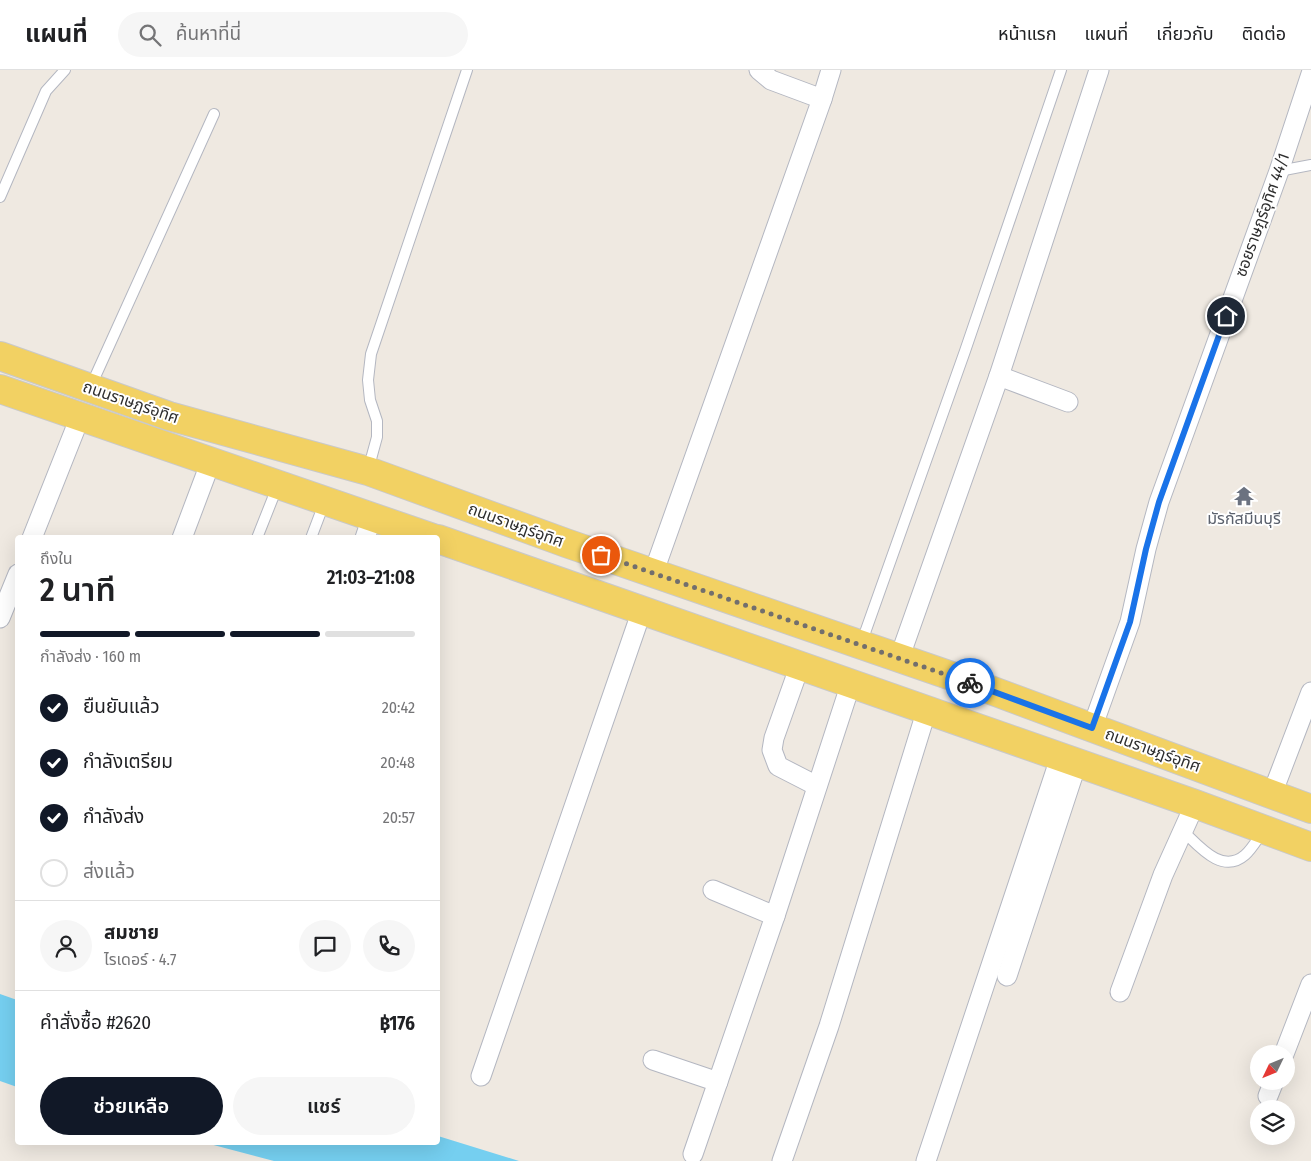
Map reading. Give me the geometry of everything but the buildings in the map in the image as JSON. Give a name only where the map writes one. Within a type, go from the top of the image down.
[{"type":"main road","name":"ถนนราษฎร์อุทิศ","points":[[0,356],[169,416],[368,471],[653,574],[997,693],[1311,809]]},
{"type":"main road","name":"ถนนราษฎร์อุทิศ","points":[[0,389],[325,500],[369,527],[415,535]]},
{"type":"main road","points":[[440,540],[1195,804],[1311,847]]},
{"type":"main road","points":[[922,708],[930,669]]},
{"type":"main road","points":[[986,731],[997,693]]},
{"type":"street","points":[[759,70],[771,80],[822,99]]},
{"type":"street","points":[[653,574],[831,70]]},
{"type":"street","points":[[899,659],[999,376],[1099,70]]},
{"type":"street","name":"ซอยราษฎร์อุทิศ 44/1","points":[[1092,728],[1130,622],[1146,549],[1159,502],[1279,171],[1311,74]]},
{"type":"street","points":[[999,376],[1068,402]]},
{"type":"street","points":[[33,535],[80,417]]},
{"type":"street","points":[[183,535],[211,461]]},
{"type":"street","points":[[0,618],[15,581]]},
{"type":"street","points":[[481,1076],[642,610]]},
{"type":"street","points":[[800,665],[774,738],[772,750],[778,766],[817,786]]},
{"type":"street","points":[[693,1154],[775,916],[851,683]]},
{"type":"street","points":[[1272,794],[1311,692]]},
{"type":"street","points":[[782,1161],[829,1026],[922,708]]},
{"type":"street","points":[[1007,976],[1069,760]]},
{"type":"street","points":[[926,1161],[1069,760]]},
{"type":"street","points":[[1120,992],[1142,928],[1195,804]]},
{"type":"street","points":[[713,890],[775,916]]},
{"type":"street","points":[[1287,1045],[1311,984]]},
{"type":"street","points":[[653,1060],[718,1082]]},
{"type":"lane","points":[[0,197],[46,91],[65,70]]},
{"type":"lane","points":[[368,471],[377,437],[377,421],[370,400],[368,380],[371,354],[467,70]]},
{"type":"lane","points":[[861,645],[959,369],[1061,70]]},
{"type":"lane","points":[[90,388],[214,114]]},
{"type":"lane","points":[[1279,171],[1311,165]]},
{"type":"lane","points":[[258,535],[278,484]]},
{"type":"lane","points":[[312,535],[325,500]]},
{"type":"lane","points":[[1183,831],[1213,858],[1225,863],[1235,862],[1246,855],[1264,829]]},
{"type":"water","points":[[0,994],[15,999],[15,1086],[0,1081]]},
{"type":"water","points":[[440,1137],[519,1161],[274,1161],[214,1145],[440,1145]]},
{"type":"way so far","points":[[601,555],[970,683]]},
{"type":"place","name":"มัรกัสมีนบุรี","points":[[1244,496]]},
{"type":"route","points":[[970,683],[1092,728],[1130,622],[1146,549],[1159,502],[1226,316]]}]
